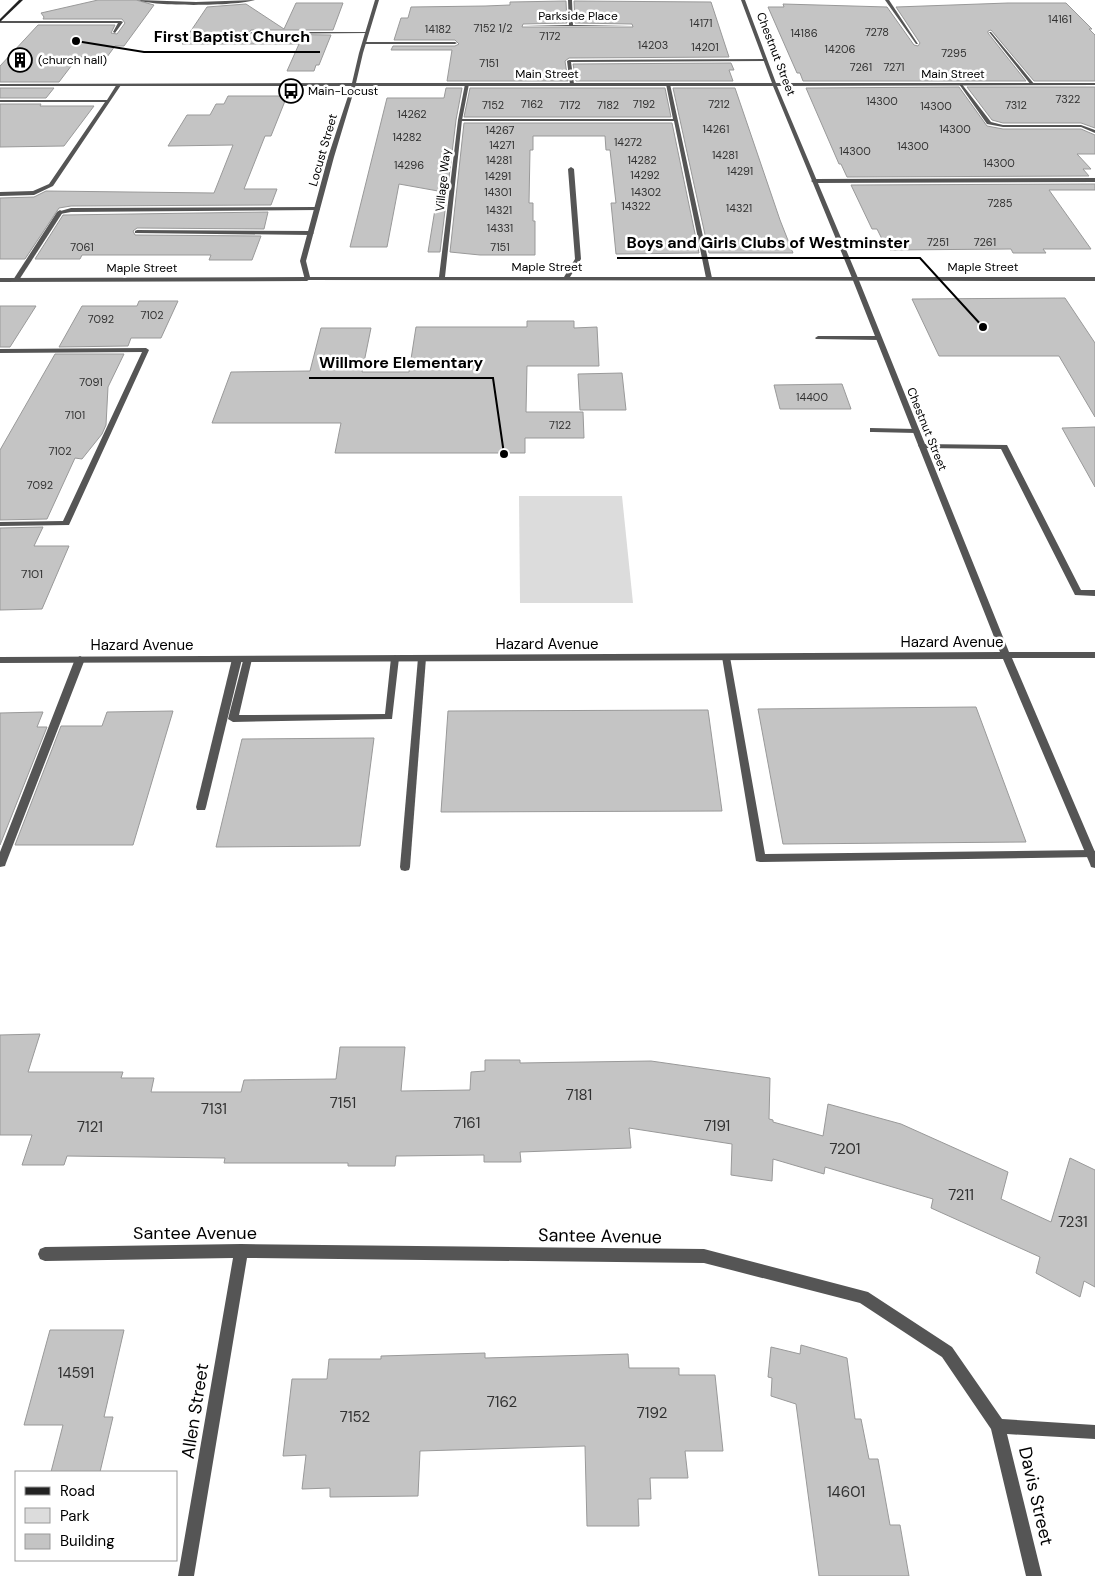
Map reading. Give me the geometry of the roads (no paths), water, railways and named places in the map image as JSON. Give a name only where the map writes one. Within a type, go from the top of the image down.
[{"type":"main road","points":[[0,22],[21,0]]},
{"type":"street","points":[[140,0],[170,4],[208,5],[253,0]]},
{"type":"street","name":"Locust Street","points":[[307,279],[303,261],[377,0]]},
{"type":"street","points":[[570,0],[571,26]]},
{"type":"street","name":"Chestnut Street","points":[[744,0],[774,83],[856,278],[1006,655],[1095,864]]},
{"type":"street","points":[[887,0],[917,43]]},
{"type":"street","points":[[0,22],[121,22],[115,32]]},
{"type":"street","name":"Parkside Place","points":[[525,26],[630,26]]},
{"type":"street","points":[[251,32],[367,33]]},
{"type":"street","points":[[990,33],[1033,84]]},
{"type":"street","points":[[364,43],[455,43]]},
{"type":"street","points":[[572,84],[569,60],[765,60]]},
{"type":"street","name":"Village Way","points":[[442,278],[460,120],[467,84]]},
{"type":"street","points":[[668,84],[709,278]]},
{"type":"street","points":[[961,84],[989,123],[1003,126],[1081,126],[1095,132]]},
{"type":"street","name":"Main Street","points":[[0,85],[1095,84]]},
{"type":"street","points":[[0,194],[34,193],[51,185],[119,85]]},
{"type":"street","points":[[0,101],[108,101]]},
{"type":"street","points":[[460,120],[676,120]]},
{"type":"street","points":[[567,278],[578,259],[571,169]]},
{"type":"street","points":[[814,181],[1095,180]]},
{"type":"street","points":[[16,280],[60,212],[71,210],[317,209]]},
{"type":"street","points":[[137,232],[311,233]]},
{"type":"street","name":"Maple Street","points":[[0,280],[442,278],[1095,279]]},
{"type":"street","points":[[818,338],[879,338]]},
{"type":"street","points":[[0,351],[146,350],[66,523],[0,524]]},
{"type":"street","points":[[873,430],[916,431]]},
{"type":"street","points":[[922,446],[1004,447],[1078,593],[1095,593]]},
{"type":"street","name":"Hazard Avenue","points":[[0,660],[1095,655]]},
{"type":"street","points":[[726,657],[760,858],[1091,854]]},
{"type":"street","points":[[242,659],[232,719],[389,716],[395,658]]},
{"type":"street","points":[[405,868],[422,658]]},
{"type":"street","points":[[1,863],[80,659]]},
{"type":"street","points":[[201,807],[242,659]]},
{"type":"street","name":"Santee Avenue","points":[[44,1254],[241,1252],[704,1256],[863,1298],[946,1352],[998,1426]]},
{"type":"street","name":"Allen Street","points":[[186,1576],[241,1252]]},
{"type":"street","points":[[998,1426],[1095,1432]]},
{"type":"street","name":"Davis Street","points":[[998,1426],[1034,1576]]},
{"type":"place","name":"First Baptist Church","points":[[76,41]]},
{"type":"place","name":"(church hall)","points":[[20,60]]},
{"type":"place","name":"Main-Locust","points":[[291,91]]},
{"type":"place","name":"Boys and Girls Clubs of Westminster","points":[[983,327]]},
{"type":"place","name":"Willmore Elementary","points":[[504,454]]}]
